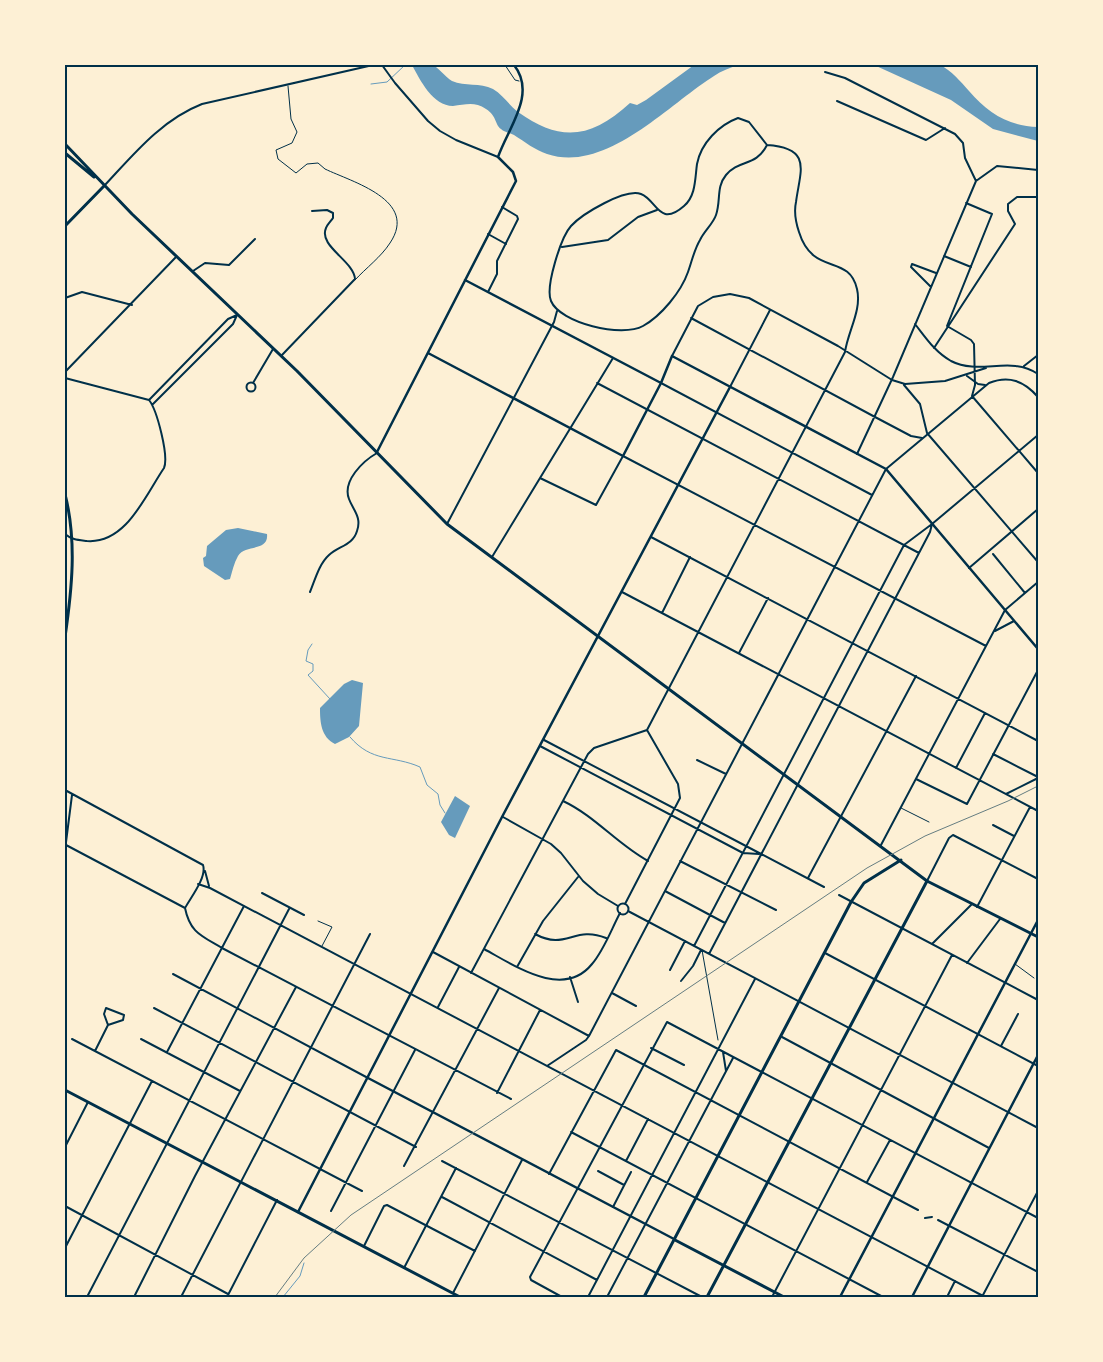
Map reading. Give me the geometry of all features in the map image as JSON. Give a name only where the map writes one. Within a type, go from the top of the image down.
[{"type":"main road","points":[[65,144],[132,214],[273,349],[447,524],[927,881],[1038,937]]},
{"type":"main road","points":[[65,153],[104,186]]},
{"type":"main road","points":[[65,226],[104,186]]},
{"type":"main road","points":[[65,494],[72,540],[73,567],[65,637]]},
{"type":"main road","points":[[644,1297],[782,1037],[851,902],[865,882],[901,860]]},
{"type":"main road","points":[[708,1297],[927,881]]},
{"type":"main road","points":[[65,1090],[460,1297]]},
{"type":"main road","points":[[675,1240],[784,1297]]},
{"type":"street","points":[[104,186],[149,138],[188,110],[202,104],[373,65]]},
{"type":"street","points":[[310,592],[322,563],[330,554],[348,544],[358,530],[358,518],[348,497],[348,485],[354,475],[376,453],[517,178],[498,157],[456,140],[440,131],[428,121],[389,76],[382,65]]},
{"type":"street","points":[[505,65],[515,80],[523,82]]},
{"type":"street","points":[[498,157],[500,148],[522,101],[523,82],[514,65]]},
{"type":"street","points":[[825,72],[845,78],[955,134],[963,142],[965,158],[976,181]]},
{"type":"street","points":[[280,357],[389,245],[395,235],[393,210],[381,195],[324,169],[318,163],[306,164],[296,173],[278,159],[276,150],[292,143],[297,132],[291,119],[288,85]]},
{"type":"street","points":[[837,101],[926,140],[944,128]]},
{"type":"street","points":[[471,973],[584,761],[594,748],[647,730],[845,352],[858,304],[855,282],[844,269],[818,260],[807,250],[798,230],[795,208],[802,174],[800,161],[790,151],[767,145],[749,122],[738,118],[722,125],[702,152],[695,184],[688,202],[676,212],[668,214],[657,210],[647,197],[639,193],[612,200],[583,215],[570,227],[561,247],[549,289],[550,300],[557,311],[598,328],[611,331],[641,327],[673,298],[688,273],[697,246],[717,213],[718,195],[726,174],[736,166],[762,155],[767,145]]},
{"type":"street","points":[[65,153],[70,148]]},
{"type":"street","points":[[856,454],[892,380],[976,181],[997,166],[1038,170]]},
{"type":"street","points":[[934,348],[1015,224],[1008,211],[1008,204],[1012,199],[1030,196],[1038,197]]},
{"type":"street","points":[[947,326],[992,214],[966,203]]},
{"type":"street","points":[[488,292],[496,274],[497,262],[518,218],[502,207]]},
{"type":"street","points":[[312,211],[327,210],[333,213],[333,218],[325,229],[326,236],[334,251],[352,268],[354,281]]},
{"type":"street","points":[[561,247],[608,240],[638,217],[657,210]]},
{"type":"street","points":[[488,234],[506,244]]},
{"type":"street","points":[[192,271],[205,263],[229,265],[255,239]]},
{"type":"street","points":[[65,372],[132,305],[177,256]]},
{"type":"street","points":[[944,256],[971,267]]},
{"type":"street","points":[[931,287],[912,267],[912,264],[937,273]]},
{"type":"street","points":[[465,280],[872,495]]},
{"type":"street","points":[[65,298],[82,292],[132,305]]},
{"type":"street","points":[[540,478],[596,505],[661,383],[691,318],[705,301],[726,294],[745,297],[892,380],[902,383],[931,384],[965,376],[986,368],[1009,364],[1024,366],[1038,374]]},
{"type":"street","points":[[298,1212],[502,817],[770,310]]},
{"type":"street","points":[[447,524],[551,326],[557,311]]},
{"type":"street","points":[[149,400],[228,319],[237,314]]},
{"type":"street","points":[[153,404],[233,324],[237,314]]},
{"type":"street","points":[[691,318],[826,389],[874,418],[911,436],[922,438]]},
{"type":"street","points":[[915,324],[934,348],[952,361],[973,367],[986,368]]},
{"type":"street","points":[[947,326],[971,340],[974,344],[973,373],[975,381],[972,396]]},
{"type":"street","points":[[252,383],[273,349]]},
{"type":"street","points":[[428,353],[986,646]]},
{"type":"street","points":[[1024,366],[1038,355]]},
{"type":"street","points":[[672,356],[886,469],[1038,649]]},
{"type":"street","points":[[492,557],[613,358]]},
{"type":"street","points":[[965,376],[985,385]]},
{"type":"street","points":[[65,378],[149,400],[153,404],[166,458],[164,468],[116,536],[91,541],[72,540],[65,534]]},
{"type":"street","points":[[547,1066],[586,1040],[589,1036],[886,469],[985,385],[998,380],[1011,379],[1031,389],[1038,397]]},
{"type":"street","points":[[597,383],[919,553]]},
{"type":"street","points":[[902,383],[920,404],[927,433],[1038,562]]},
{"type":"street","points":[[972,396],[1038,473]]},
{"type":"street","points":[[694,946],[904,545],[932,524],[1038,434]]},
{"type":"street","points":[[969,568],[1038,509]]},
{"type":"street","points":[[709,954],[919,553],[932,524]]},
{"type":"street","points":[[651,536],[1037,740],[1038,736]]},
{"type":"street","points":[[993,554],[1025,593]]},
{"type":"street","points":[[662,613],[690,557]]},
{"type":"street","points":[[881,845],[1005,610],[1038,582]]},
{"type":"street","points":[[622,592],[1038,811]]},
{"type":"street","points":[[739,653],[768,598]]},
{"type":"street","points":[[993,633],[1014,620]]},
{"type":"street","points":[[916,779],[966,804],[1038,670]]},
{"type":"street","points":[[808,878],[916,676]]},
{"type":"street","points":[[956,768],[985,713]]},
{"type":"street","points":[[618,906],[625,904],[680,798],[678,784],[647,730]]},
{"type":"street","points":[[544,740],[824,887]]},
{"type":"street","points":[[540,746],[743,853],[761,854]]},
{"type":"street","points":[[993,754],[1038,777]]},
{"type":"street","points":[[697,760],[726,774]]},
{"type":"street","points":[[1006,794],[1038,777]]},
{"type":"street","points":[[65,790],[203,865],[210,888]]},
{"type":"street","points":[[65,850],[72,795]]},
{"type":"street","points":[[563,801],[580,809],[628,850],[648,861]]},
{"type":"street","points":[[978,907],[1030,806]]},
{"type":"street","points":[[901,808],[929,822]]},
{"type":"street","points":[[484,950],[546,980],[570,977],[591,966],[620,914],[618,906],[598,894],[578,877],[561,853],[543,838],[502,817]]},
{"type":"street","points":[[993,825],[1014,836]]},
{"type":"street","points":[[927,881],[952,835],[1038,879]]},
{"type":"street","points":[[66,845],[185,908]]},
{"type":"street","points":[[680,861],[776,910]]},
{"type":"street","points":[[204,870],[185,908],[190,926],[195,932],[510,1099]]},
{"type":"street","points":[[517,967],[535,934],[578,877]]},
{"type":"street","points":[[198,884],[245,906],[983,1297],[1038,1191]]},
{"type":"street","points":[[665,891],[725,923]]},
{"type":"street","points":[[262,893],[304,916]]},
{"type":"street","points":[[839,895],[1038,1000]]},
{"type":"street","points":[[625,904],[628,911],[648,922],[1038,1128]]},
{"type":"street","points":[[932,944],[972,904]]},
{"type":"street","points":[[167,1052],[245,906]]},
{"type":"street","points":[[92,1297],[88,1296],[166,1142],[289,908]]},
{"type":"street","points":[[620,914],[628,911]]},
{"type":"street","points":[[967,963],[1000,918]]},
{"type":"street","points":[[840,1297],[1038,920]]},
{"type":"street","points":[[318,921],[332,927],[321,946]]},
{"type":"street","points":[[535,934],[546,940],[557,941],[587,933],[607,938]]},
{"type":"street","points":[[180,1297],[370,934]]},
{"type":"street","points":[[670,970],[685,941]]},
{"type":"street","points":[[702,950],[718,1040]]},
{"type":"street","points":[[681,982],[702,950]]},
{"type":"street","points":[[433,952],[589,1036]]},
{"type":"street","points":[[825,953],[1038,1066]]},
{"type":"street","points":[[772,1297],[952,954]]},
{"type":"street","points":[[1014,964],[1034,978]]},
{"type":"street","points":[[438,1008],[459,967]]},
{"type":"street","points":[[173,974],[675,1240]]},
{"type":"street","points":[[570,977],[578,1002]]},
{"type":"street","points":[[588,1297],[755,978]]},
{"type":"street","points":[[134,1297],[225,1119],[296,987]]},
{"type":"street","points":[[404,1166],[416,1147],[500,988]]},
{"type":"street","points":[[611,993],[636,1006]]},
{"type":"street","points":[[95,1051],[108,1025],[123,1020],[124,1015],[106,1008],[104,1014],[108,1025]]},
{"type":"street","points":[[154,1008],[416,1147]]},
{"type":"street","points":[[497,1093],[540,1010]]},
{"type":"street","points":[[1001,1046],[1018,1014]]},
{"type":"street","points":[[562,1297],[530,1279],[666,1022],[1038,1218]]},
{"type":"street","points":[[782,1037],[989,1148]]},
{"type":"street","points":[[72,1039],[362,1191]]},
{"type":"street","points":[[141,1039],[240,1091]]},
{"type":"street","points":[[651,1048],[684,1065]]},
{"type":"street","points":[[331,1211],[415,1050]]},
{"type":"street","points":[[549,1174],[616,1050],[918,1210]]},
{"type":"street","points":[[723,1052],[726,1071]]},
{"type":"street","points":[[912,1297],[1038,1055]]},
{"type":"street","points":[[607,1297],[734,1057]]},
{"type":"street","points":[[65,1248],[152,1081]]},
{"type":"street","points":[[65,1147],[88,1102]]},
{"type":"street","points":[[626,1161],[648,1119]]},
{"type":"street","points":[[571,1132],[883,1297]]},
{"type":"street","points":[[867,1182],[890,1140]]},
{"type":"street","points":[[453,1293],[522,1160]]},
{"type":"street","points":[[442,1161],[702,1297]]},
{"type":"street","points":[[404,1268],[456,1168]]},
{"type":"street","points":[[598,1171],[624,1185]]},
{"type":"street","points":[[613,1207],[631,1172]]},
{"type":"street","points":[[442,1197],[597,1280]]},
{"type":"street","points":[[226,1297],[277,1200]]},
{"type":"street","points":[[364,1246],[386,1205],[474,1251]]},
{"type":"street","points":[[65,1206],[228,1294]]},
{"type":"street","points":[[925,1218],[932,1217]]},
{"type":"street","points":[[938,1220],[1038,1272]]},
{"type":"street","points":[[947,1297],[955,1281]]},
{"type":"water","points":[[918,63],[940,65],[952,73],[991,112],[1017,124],[1038,127],[1038,141],[993,129],[951,100],[874,65]]},
{"type":"water","points":[[412,65],[431,65],[457,83],[493,89],[518,112],[534,122],[548,129],[576,132],[603,124],[630,103],[637,105],[646,100],[694,65],[738,65],[717,74],[696,88],[636,133],[592,154],[569,158],[547,154],[504,131],[499,127],[492,115],[482,107],[469,104],[453,106],[439,102],[428,91]]},
{"type":"water","points":[[238,528],[267,534],[267,540],[261,546],[241,552],[235,562],[230,579],[225,580],[204,566],[203,558],[206,556],[207,546],[226,530]]},
{"type":"water","points":[[352,680],[363,683],[359,726],[349,737],[335,744],[324,733],[321,724],[320,708],[344,684]]},
{"type":"water","points":[[455,796],[470,806],[455,838],[449,835],[441,822]]},
{"type":"waterway","points":[[371,84],[387,82],[405,65]]},
{"type":"waterway","points":[[312,644],[308,650],[306,661],[313,664],[313,671],[308,675],[330,699]]},
{"type":"waterway","points":[[350,737],[366,751],[375,755],[420,767],[427,785],[438,794],[440,805],[445,813]]},
{"type":"waterway","points":[[283,1297],[300,1276],[304,1263]]},
{"type":"railway","points":[[275,1297],[304,1258],[351,1215],[867,868],[925,836],[1008,801],[1038,786]]}]
